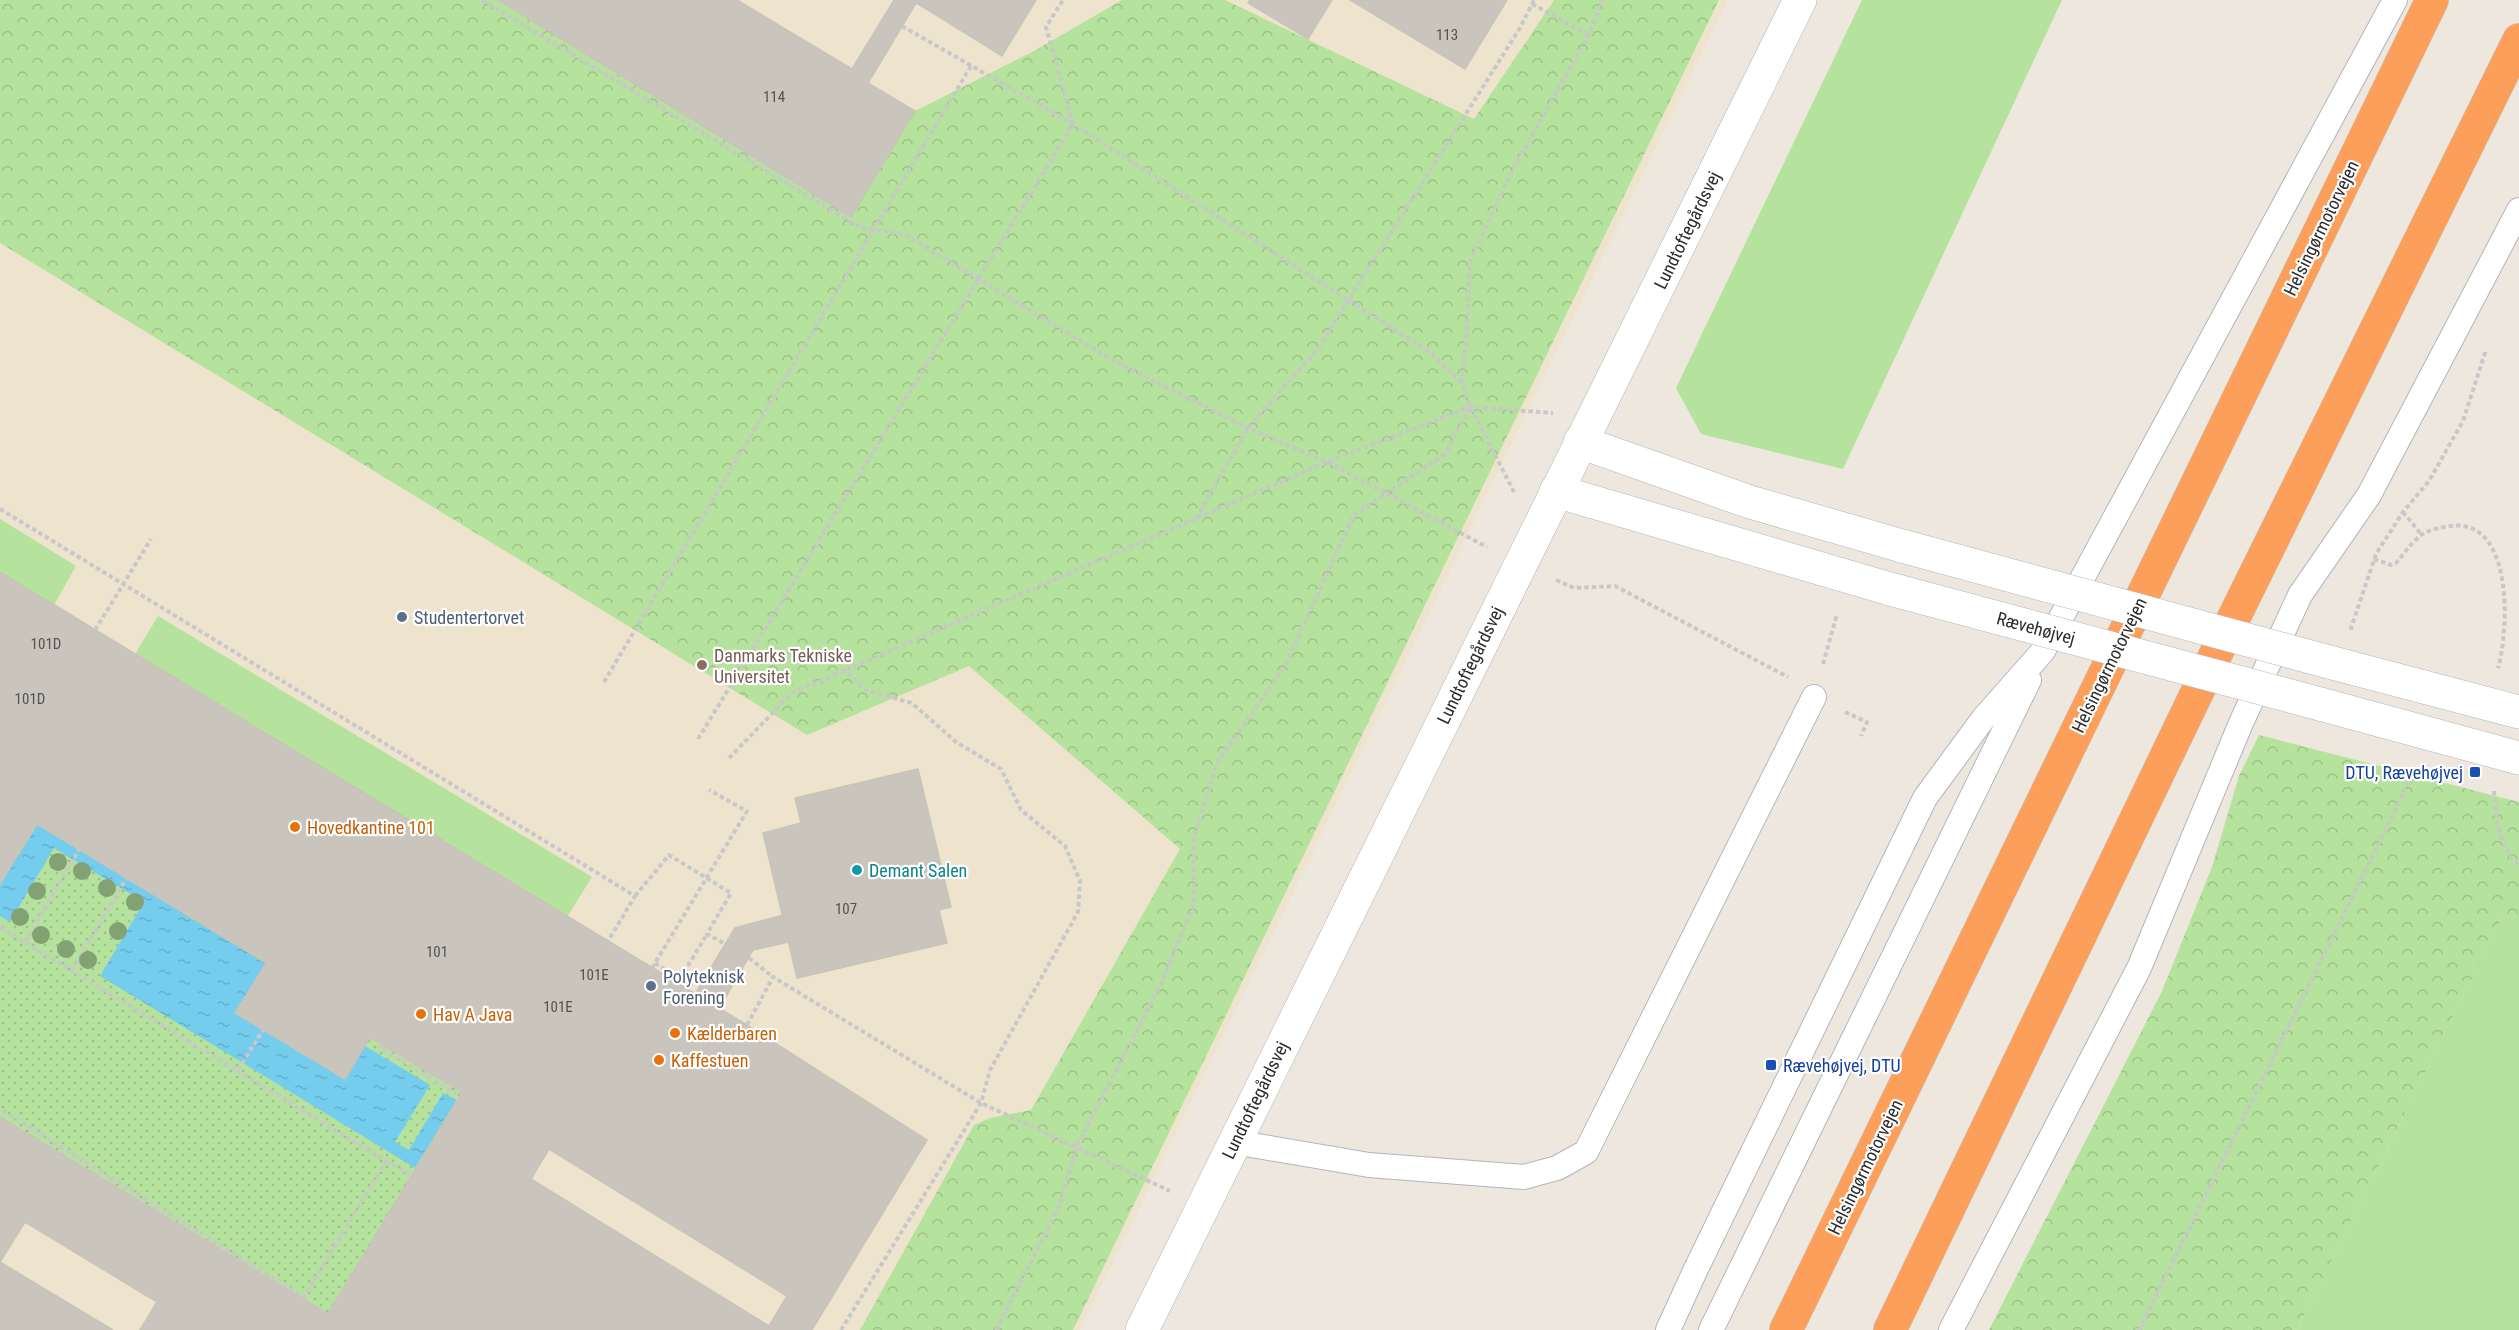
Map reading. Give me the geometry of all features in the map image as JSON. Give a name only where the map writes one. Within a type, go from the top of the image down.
[{"type":"highway","name":"Helsingørmotorvejen","points":[[1786,1330],[2432,0]]},
{"type":"highway","points":[[1890,1330],[2204,678],[2519,40]]},
{"type":"street","name":"Lundtoftegårdsvej","points":[[1142,1330],[1800,0]]},
{"type":"street","points":[[1580,442],[1750,502],[1902,546],[2519,712]]},
{"type":"street","name":"Rævehøjvej","points":[[1556,491],[1890,589],[2510,755]]},
{"type":"lane","points":[[1711,1330],[2043,651],[2396,0]]},
{"type":"lane","points":[[1951,1330],[2139,968],[2241,723],[2300,595],[2369,495],[2519,210]]},
{"type":"lane","points":[[1668,1330],[1925,798],[1983,719],[2043,651]]},
{"type":"lane","points":[[1234,1142],[1369,1165],[1524,1177],[1557,1168],[1586,1152],[1814,697]]},
{"type":"path","points":[[482,0],[861,228],[904,234],[1114,360],[1248,428],[1327,462],[1520,564],[1575,588],[1615,586],[1791,678]]},
{"type":"path","points":[[698,739],[1073,124],[1046,27],[1063,0]]},
{"type":"path","points":[[1556,491],[1513,492],[1470,407],[1462,382],[1470,261],[1513,169],[1589,35],[1602,0]]},
{"type":"path","points":[[1196,518],[1248,428],[1319,347],[1520,28],[1533,2],[1589,35]]},
{"type":"path","points":[[902,26],[1073,124],[1431,353],[1462,382]]},
{"type":"path","points":[[604,682],[971,66]]},
{"type":"path","points":[[2358,606],[2374,559],[2403,512],[2429,481],[2463,421],[2491,340]]},
{"type":"path","points":[[729,758],[792,693],[843,669],[1327,462],[1470,407],[1554,413],[1580,442]]},
{"type":"path","points":[[996,1330],[1059,1207],[1077,1146],[1162,982],[1194,904],[1194,838],[1217,763],[1285,666],[1354,515],[1445,454],[1470,407]]},
{"type":"path","points":[[0,509],[635,896]]},
{"type":"path","points":[[2403,512],[2421,534]]},
{"type":"path","points":[[2374,559],[2391,565],[2396,563],[2421,534],[2459,525],[2473,528],[2491,543],[2501,572],[2505,624],[2499,667],[2481,702]]},
{"type":"path","points":[[95,630],[151,539]]},
{"type":"path","points":[[1814,697],[1836,618]]},
{"type":"path","points":[[841,1330],[981,1103],[990,1070],[1077,912],[1080,882],[1065,846],[1021,810],[1001,769],[956,742],[912,703],[866,690],[843,669]]},
{"type":"path","points":[[2139,1330],[2417,766],[2442,737]]},
{"type":"path","points":[[2510,755],[2493,775],[2496,824],[2511,858],[2519,864]]},
{"type":"path","points":[[652,968],[747,812],[709,790]]},
{"type":"path","points":[[25,942],[79,850]]},
{"type":"path","points":[[608,941],[635,896],[669,855],[731,893],[680,979],[655,963]]},
{"type":"path","points":[[72,970],[126,879]]},
{"type":"path","points":[[0,928],[410,1175]]},
{"type":"path","points":[[707,934],[725,944]]},
{"type":"path","points":[[749,958],[773,977],[981,1103],[1203,1207]]},
{"type":"path","points":[[747,1025],[773,977]]},
{"type":"path","points":[[238,1070],[262,1030]]},
{"type":"path","points":[[382,1044],[380,1048],[460,1096]]},
{"type":"path","points":[[0,1109],[304,1297],[386,1161]]},
{"type":"shaded area","name":"Danmarks Tekniske Universitet","points":[[0,0],[1728,0],[1080,1330],[0,1330]]},
{"type":"green space","points":[[0,0],[498,0],[851,217],[915,111],[1034,51],[1122,0],[1225,0],[1474,119],[1554,0],[1719,0],[1073,1330],[860,1330],[974,1125],[990,1118],[1031,1110],[1180,849],[969,666],[807,735],[0,243]]},
{"type":"green space","points":[[1862,0],[2062,0],[1843,469],[1701,434],[1676,388]]},
{"type":"green space","points":[[0,519],[76,566],[54,605],[0,572]]},
{"type":"green space","points":[[158,616],[592,877],[567,917],[135,654]]},
{"type":"green space","points":[[2259,735],[2519,802],[2519,918],[2503,916],[2297,1330],[1989,1330],[2162,991],[2212,867],[2239,776]]},
{"type":"green space","points":[[37,824],[126,879],[236,1013],[344,1079],[370,1037],[462,1092],[328,1314],[0,1117],[0,884]]},
{"type":"green space","points":[[2503,916],[2519,918],[2519,1330],[2297,1330]]},
{"type":"water","points":[[37,824],[266,963],[236,1013],[344,1079],[365,1046],[430,1085],[395,1142],[409,1150],[443,1093],[457,1100],[415,1168],[100,976],[144,902],[54,848],[10,922],[0,916],[0,884]]},
{"type":"building","points":[[498,0],[737,0],[852,69],[894,0],[927,0],[923,7],[916,3],[868,83],[915,111],[851,217]]},
{"type":"building","points":[[927,0],[1036,0],[1002,56],[923,7]]},
{"type":"building","points":[[1250,0],[1332,0],[1308,39],[1248,3]]},
{"type":"building","points":[[1350,0],[1507,0],[1465,69]]},
{"type":"building","points":[[0,572],[747,1025],[927,1140],[812,1330],[140,1330],[157,1302],[25,1222],[0,1262],[0,1117],[328,1314],[462,1092],[370,1037],[345,1079],[235,1013],[266,963],[37,824],[0,884]],"holes":[[[549,1149],[787,1296],[769,1326],[531,1179]]]},
{"type":"building","name":"Demant Salen","points":[[918,769],[951,907],[939,910],[947,943],[797,978],[763,833],[801,823],[795,798]]},
{"type":"building","points":[[783,915],[789,942],[753,950],[719,1009],[695,994],[735,928]]},
{"type":"building","points":[[0,1262],[113,1330],[0,1330]]},
{"type":"place","name":"Studentertorvet","points":[[402,617]]},
{"type":"place","name":"Danmarks Tekniske Universitet","points":[[702,665]]},
{"type":"place","name":"DTU, Rævehøjvej","points":[[2475,772]]},
{"type":"place","name":"Hovedkantine 101","points":[[295,827]]},
{"type":"place","name":"Demant Salen","points":[[857,870]]},
{"type":"place","name":"Polyteknisk Forening","points":[[651,986]]},
{"type":"place","name":"Hav A Java","points":[[421,1014]]},
{"type":"place","name":"Kælderbaren","points":[[675,1033]]},
{"type":"place","name":"Kaffestuen","points":[[659,1060]]},
{"type":"place","name":"Rævehøjvej, DTU","points":[[1771,1065]]}]
